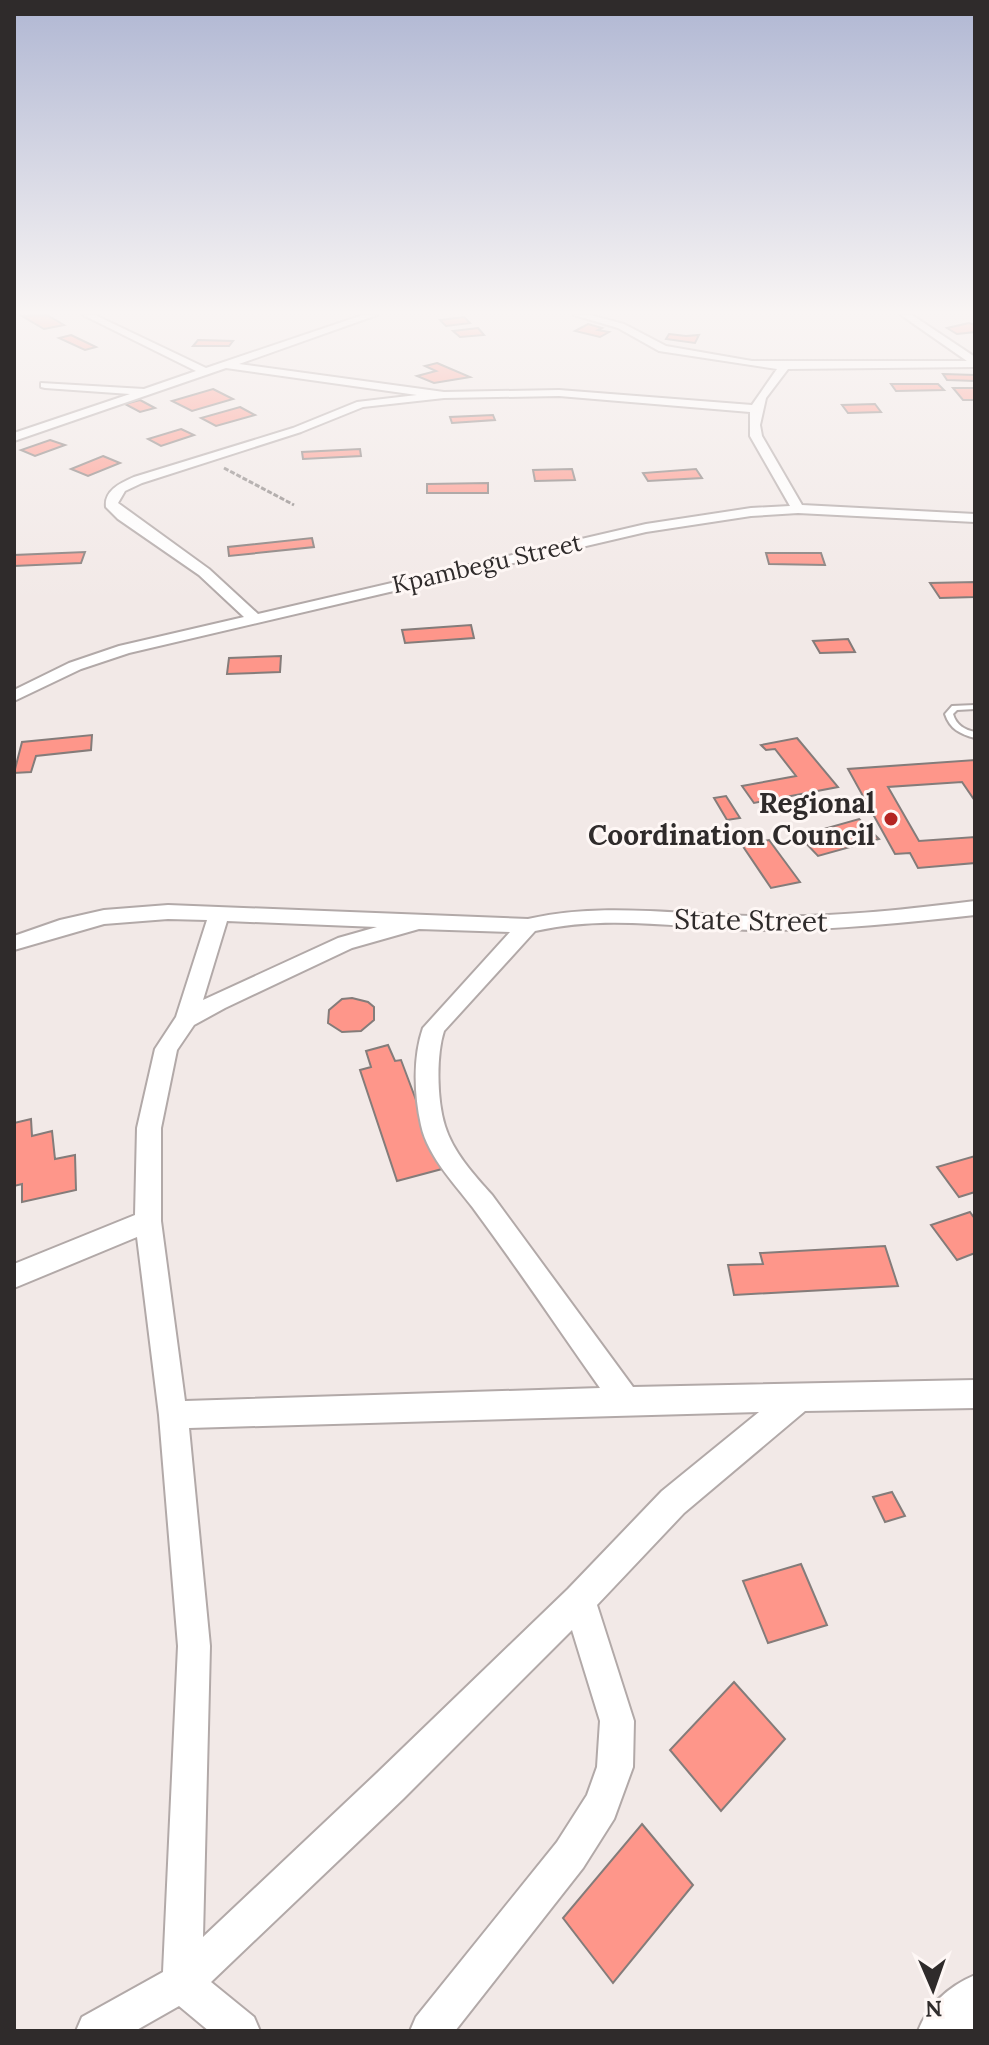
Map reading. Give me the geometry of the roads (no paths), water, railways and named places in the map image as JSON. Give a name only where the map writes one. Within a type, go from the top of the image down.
[{"type":"street","points":[[14,437],[95,410]]},
{"type":"street","points":[[253,617],[204,572],[123,516],[111,504],[120,488],[297,430],[345,410]]},
{"type":"street","points":[[754,410],[752,423],[756,436],[798,509]]},
{"type":"street","points":[[28,423],[41,429]]},
{"type":"street","name":"Kpambegu Street","points":[[14,696],[96,657],[253,617],[646,528],[798,509],[975,518]]},
{"type":"street","name":"State Street","points":[[14,943],[67,925],[104,917],[168,912],[528,926],[548,920],[596,918],[815,923],[975,908]]},
{"type":"street","points":[[182,1983],[194,1646],[173,1415],[148,1221],[149,1128],[166,1049],[186,1019],[219,914]]},
{"type":"street","points":[[186,1019],[306,959],[345,943],[421,921]]},
{"type":"street","points":[[528,926],[434,1028],[427,1066],[433,1127],[457,1172],[483,1202],[626,1401]]},
{"type":"street","points":[[14,1276],[148,1221]]},
{"type":"street","points":[[173,1415],[975,1394]]},
{"type":"street","points":[[96,2031],[182,1983],[390,1786],[579,1600],[673,1502],[796,1400]]},
{"type":"street","points":[[430,2031],[570,1855],[601,1806],[615,1767],[617,1721],[579,1600]]},
{"type":"street","points":[[182,1983],[240,2031]]},
{"type":"street","points":[[943,2031],[975,2000]]},
{"type":"lane","points":[[975,707],[955,708],[949,714],[950,721],[957,729],[975,735]]},
{"type":"place","name":"Regional Coordination Council","points":[[891,819]]}]
